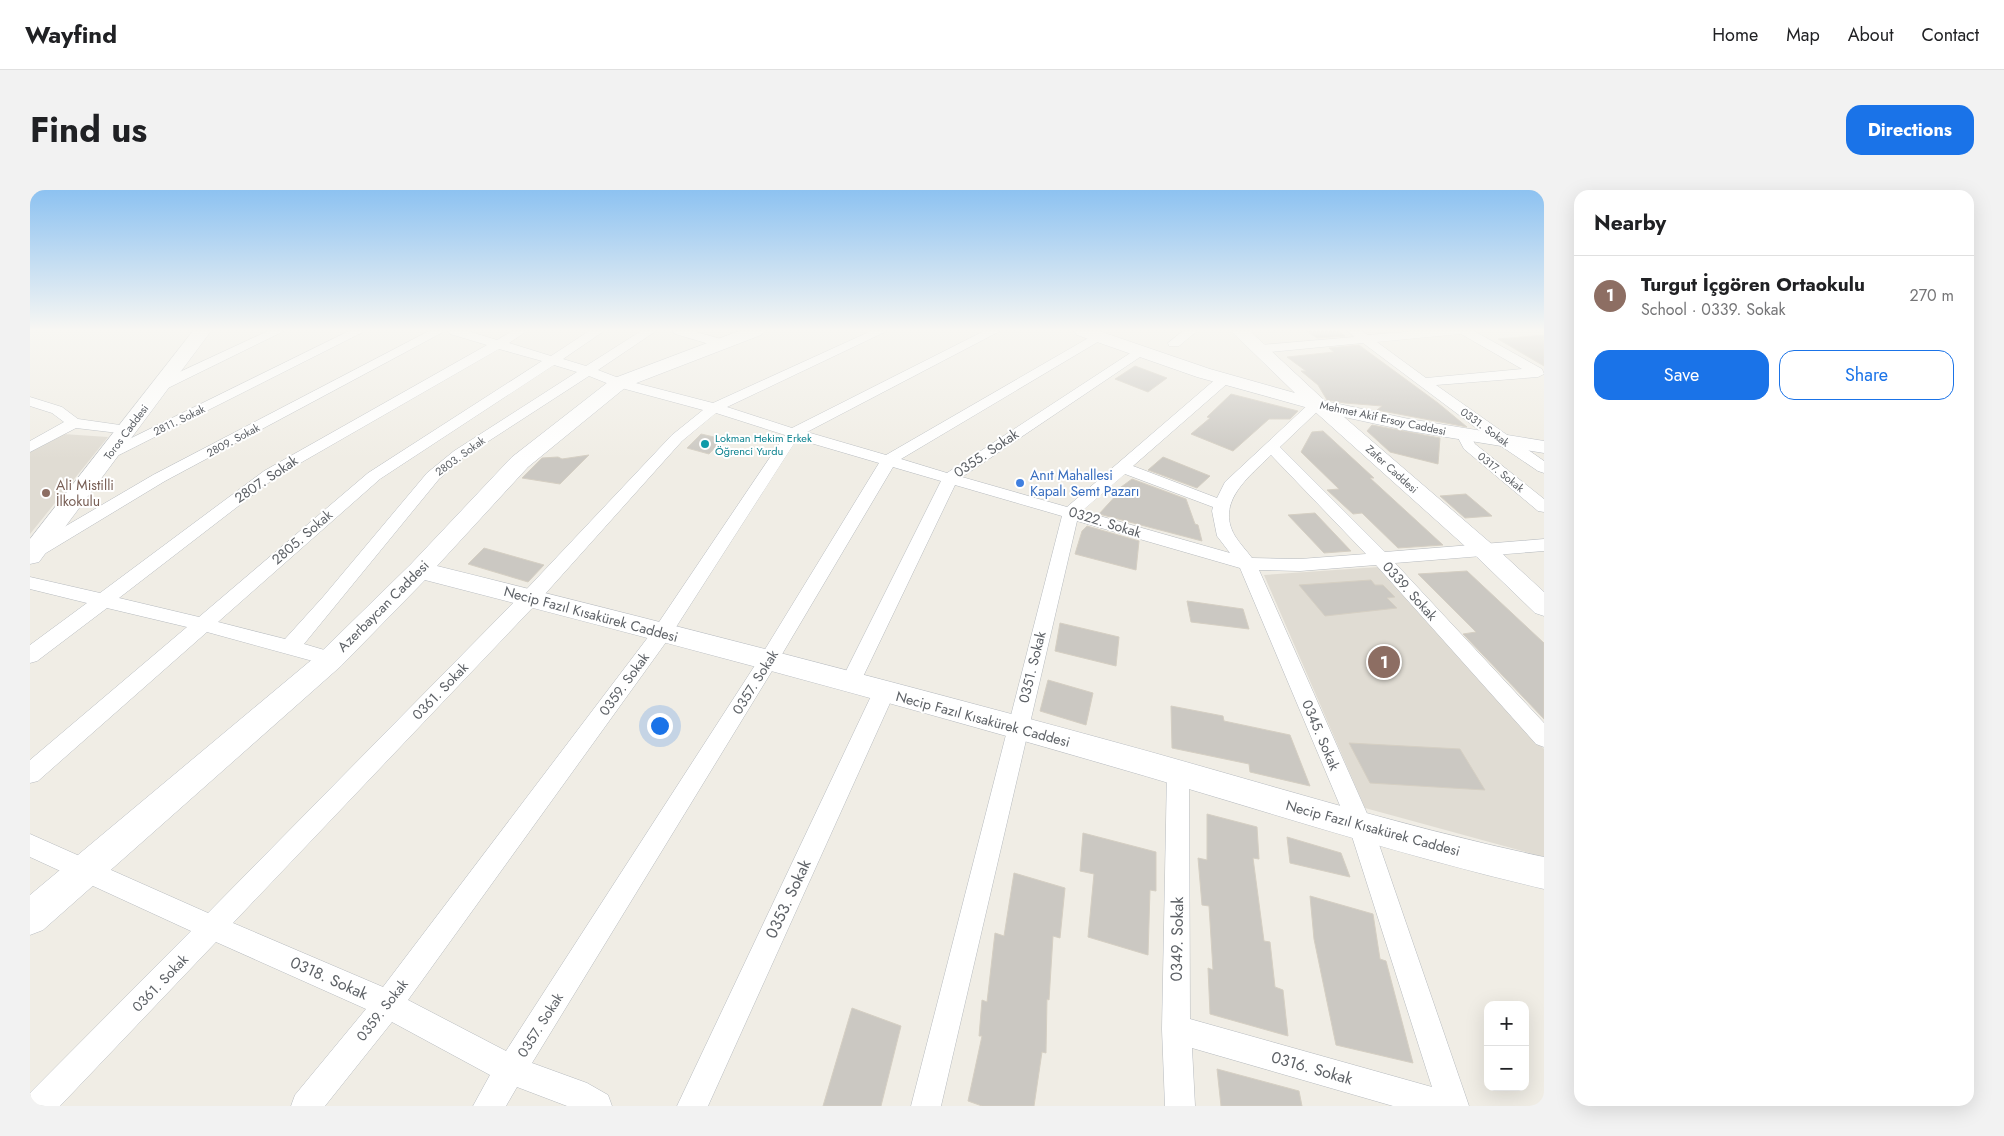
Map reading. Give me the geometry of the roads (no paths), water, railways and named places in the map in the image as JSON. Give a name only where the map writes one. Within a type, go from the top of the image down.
[{"type":"street","name":"Toros Caddesi","points":[[30,556],[170,374]]},
{"type":"street","points":[[161,386],[187,374]]},
{"type":"street","name":"2811. Sokak","points":[[108,455],[272,374]]},
{"type":"street","name":"2809. Sokak","points":[[30,556],[159,478],[358,374]]},
{"type":"street","name":"2807. Sokak","points":[[30,656],[270,474],[446,374]]},
{"type":"street","name":"2805. Sokak","points":[[30,774],[374,476],[531,374]]},
{"type":"street","name":"2803. Sokak","points":[[289,648],[330,602],[433,476],[459,454],[582,374]]},
{"type":"street","name":"0322. Sokak","points":[[598,374],[619,382],[1247,564],[1300,565],[1382,560],[1544,545]]},
{"type":"street","name":"Azerbaycan Caddesi","points":[[30,918],[331,659],[420,570],[520,462],[619,382],[636,374]]},
{"type":"street","name":"0361. Sokak","points":[[39,1106],[530,598],[677,438],[714,408],[788,374]]},
{"type":"street","name":"0359. Sokak","points":[[306,1106],[388,1004],[662,633],[794,433],[910,374]]},
{"type":"street","name":"0357. Sokak","points":[[488,1106],[768,661],[889,460],[1027,374]]},
{"type":"street","name":"0355. Sokak","points":[[850,683],[950,478],[1106,374]]},
{"type":"street","name":"Mehmet Akif Ersoy Caddesi","points":[[1204,374],[1317,404],[1409,425],[1544,447]]},
{"type":"street","name":"Zafer Caddesi","points":[[1285,374],[1485,551],[1544,607]]},
{"type":"street","name":"0331. Sokak","points":[[1413,374],[1500,439],[1544,468]]},
{"type":"street","points":[[1424,382],[1540,374]]},
{"type":"street","points":[[1071,512],[1223,380]]},
{"type":"street","points":[[1122,467],[1222,506],[1231,485],[1273,448],[1317,404]]},
{"type":"street","points":[[34,406],[57,410],[74,423],[127,430]]},
{"type":"street","points":[[30,447],[74,423]]},
{"type":"street","name":"0317. Sokak","points":[[1463,434],[1469,446],[1544,507]]},
{"type":"street","name":"0339. Sokak","points":[[1273,448],[1382,560],[1544,738]]},
{"type":"street","name":"0345. Sokak","points":[[1222,506],[1220,512],[1226,536],[1247,564],[1361,827],[1454,1106]]},
{"type":"street","name":"0351. Sokak","points":[[926,1106],[1071,512]]},
{"type":"street","name":"Necip Fazıl Kısakürek Caddesi","points":[[420,570],[768,661],[1178,772],[1361,827],[1544,873]]},
{"type":"street","points":[[30,583],[202,624],[331,659]]},
{"type":"street","name":"0353. Sokak","points":[[692,1106],[884,692]]},
{"type":"street","name":"0349. Sokak","points":[[1178,772],[1176,1029],[1180,1106]]},
{"type":"street","name":"0318. Sokak","points":[[30,845],[84,871],[388,1004],[512,1070],[576,1094],[597,1106]]},
{"type":"street","name":"0316. Sokak","points":[[1176,1029],[1447,1106]]},
{"type":"place","name":"Lokman Hekim Erkek Öğrenci Yurdu","points":[[705,444]]},
{"type":"place","name":"Anıt Mahallesi Kapalı Semt Pazarı","points":[[1020,483]]},
{"type":"place","name":"Ali Mistilli İlkokulu","points":[[46,493]]},
{"type":"place","name":"Turgut İçgören Ortaokulu","points":[[1384,662]]}]
